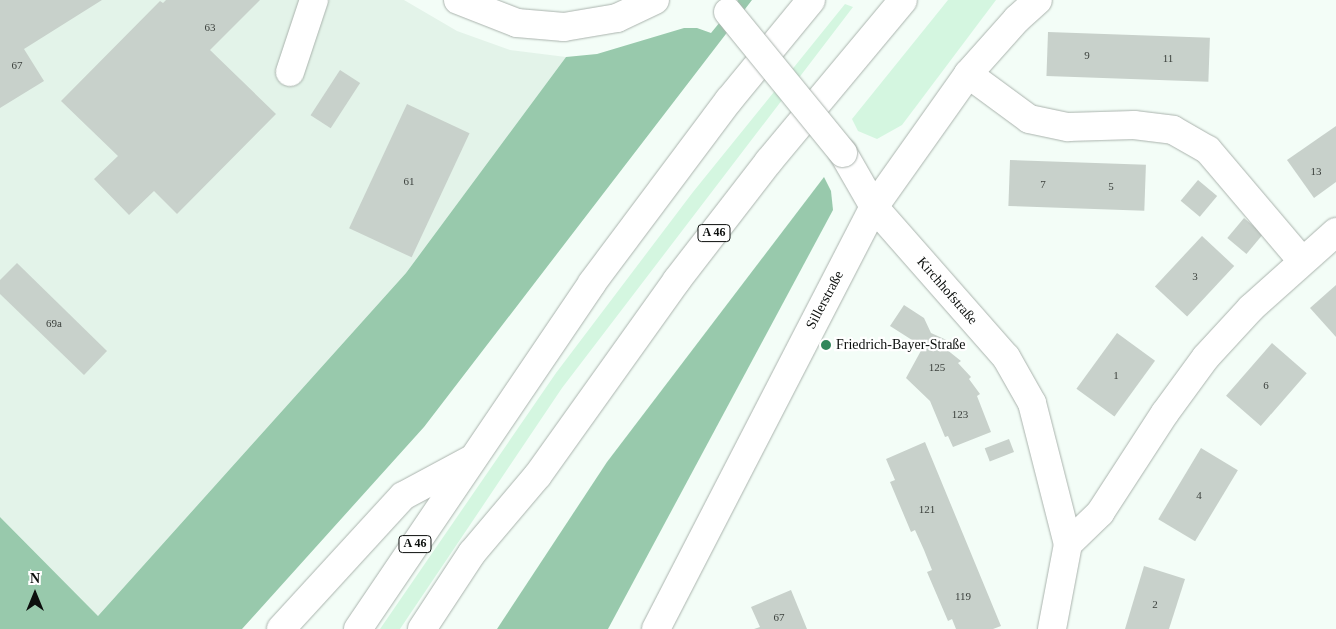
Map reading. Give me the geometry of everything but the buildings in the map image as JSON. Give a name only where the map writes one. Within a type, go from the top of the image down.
[{"type":"main road","points":[[290,72],[314,0]]},
{"type":"main road","points":[[458,0],[517,23],[564,27],[617,18],[655,0]]},
{"type":"main road","name":"A 46","points":[[358,629],[598,275],[729,100],[811,0]]},
{"type":"main road","name":"A 46","points":[[422,629],[472,552],[538,475],[677,280],[775,154],[903,0]]},
{"type":"main road","name":"Sillerstraße","points":[[656,629],[874,207],[968,74],[1017,18],[1038,0]]},
{"type":"main road","name":"Kirchhofstraße","points":[[722,6],[843,153],[874,207],[1006,357],[1032,403],[1068,544],[1052,629]]},
{"type":"main road","points":[[968,74],[1029,119],[1068,127],[1134,125],[1173,130],[1208,150],[1302,261]]},
{"type":"main road","points":[[1068,544],[1100,513],[1165,413],[1206,358],[1251,308],[1336,232]]},
{"type":"main road","points":[[282,629],[403,496],[473,458]]},
{"type":"shaded area","points":[[0,0],[404,0],[457,31],[510,50],[566,57],[406,273],[98,616],[0,517]]},
{"type":"green space","points":[[738,0],[752,0],[424,427],[242,629],[0,629],[0,517],[98,616],[406,273],[566,57],[597,54],[684,28],[697,28],[711,33]]},
{"type":"green space","points":[[948,0],[996,0],[902,125],[877,139],[858,131],[852,119]]},
{"type":"green space","points":[[845,4],[853,7],[562,388],[400,629],[380,629],[556,373],[693,192]]},
{"type":"green space","points":[[824,177],[831,191],[833,210],[608,629],[497,629],[607,462]]},
{"type":"place","name":"Friedrich-Bayer-Straße","points":[[826,345]]}]
